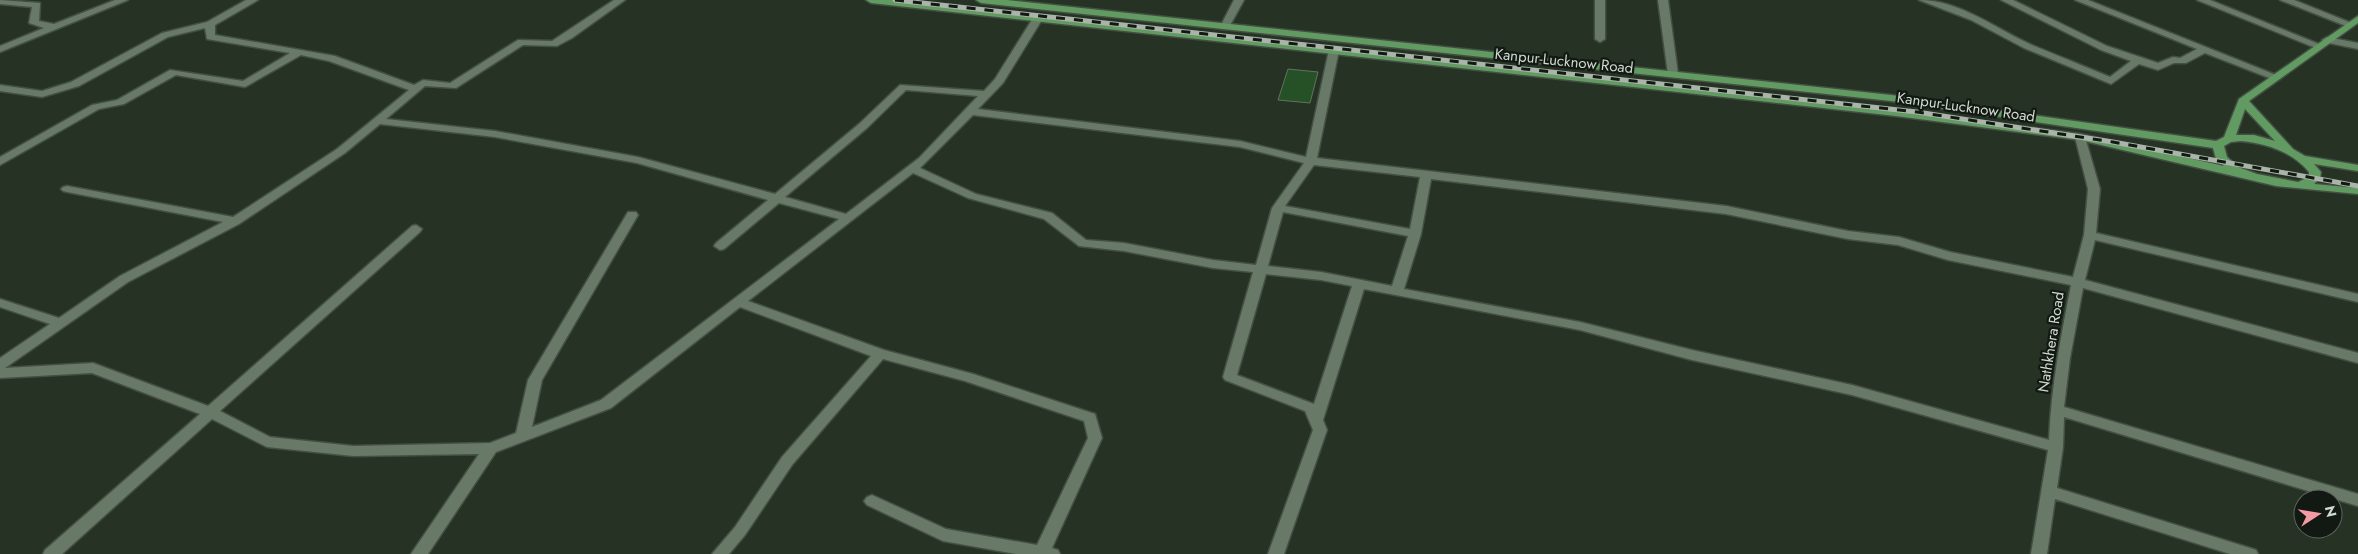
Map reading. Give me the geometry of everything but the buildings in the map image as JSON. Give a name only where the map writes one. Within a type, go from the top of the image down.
[{"type":"main road","name":"Kanpur-Lucknow Road","points":[[871,0],[1896,113],[2080,137],[2249,175]]},
{"type":"main road","name":"Kanpur-Lucknow Road","points":[[980,0],[1891,98],[2218,146]]},
{"type":"main road","points":[[2229,139],[2243,101],[2354,22]]},
{"type":"main road","points":[[1563,76],[1564,62]]},
{"type":"main road","points":[[2243,101],[2290,151]]},
{"type":"main road","points":[[2300,185],[2314,178],[2315,172],[2304,159],[2290,151],[2258,140],[2229,139],[2218,146],[2220,157],[2227,163],[2249,175],[2276,184],[2358,191]]},
{"type":"main road","points":[[2304,159],[2358,168]]},
{"type":"street","points":[[0,49],[53,26],[123,0]]},
{"type":"street","points":[[0,88],[42,94],[75,84],[165,35],[210,24],[253,0]]},
{"type":"street","points":[[0,365],[124,279],[235,221],[341,151],[423,83],[452,86],[522,42],[554,44],[569,36],[620,0]]},
{"type":"street","points":[[1225,27],[1239,0]]},
{"type":"street","points":[[1600,0],[1600,39]]},
{"type":"street","points":[[1663,0],[1673,74]]},
{"type":"street","points":[[1924,0],[1974,18],[2027,46],[2111,82],[2138,60]]},
{"type":"street","points":[[2006,0],[2104,48],[2158,67],[2173,60],[2182,61],[2205,49]]},
{"type":"street","points":[[2080,0],[2276,77]]},
{"type":"street","points":[[2202,0],[2323,43],[2358,46]]},
{"type":"street","points":[[2284,0],[2354,22]]},
{"type":"street","points":[[0,1],[37,5],[34,23],[53,26]]},
{"type":"street","points":[[0,373],[93,368],[210,412],[266,442],[353,451],[491,448],[606,404],[923,160],[999,80],[1038,18]]},
{"type":"street","points":[[210,24],[210,37],[331,58],[416,89]]},
{"type":"street","points":[[1276,554],[1320,430],[1311,408],[1230,377],[1259,269],[1278,208],[1311,161],[1334,50]]},
{"type":"street","points":[[0,162],[96,107],[120,102],[174,72],[245,84],[299,52]]},
{"type":"street","points":[[720,246],[863,126],[904,86],[986,94]]},
{"type":"street","points":[[970,111],[1240,144],[1311,161],[1726,210],[1848,235],[1899,241],[1948,256],[2078,282],[2358,358]]},
{"type":"street","points":[[378,120],[496,134],[638,160],[848,218]]},
{"type":"street","name":"Nathkhera Road","points":[[2040,554],[2056,448],[2057,410],[2063,358],[2078,282],[2090,235],[2094,189],[2080,137]]},
{"type":"street","points":[[912,168],[972,196],[1048,216],[1083,243],[1124,247],[1213,264],[1321,276],[1580,326],[1692,355],[1852,390],[2056,448]]},
{"type":"street","points":[[1397,292],[1415,234],[1426,176]]},
{"type":"street","points":[[67,189],[235,221]]},
{"type":"street","points":[[1278,208],[1415,234]]},
{"type":"street","points":[[523,436],[535,380],[632,215]]},
{"type":"street","points":[[51,554],[416,229]]},
{"type":"street","points":[[2090,235],[2358,298]]},
{"type":"street","points":[[1316,420],[1359,284]]},
{"type":"street","points":[[739,302],[880,354],[968,377],[1090,418],[1095,438],[1047,553],[943,535],[872,501]]},
{"type":"street","points":[[0,303],[61,323]]},
{"type":"street","points":[[720,554],[740,531],[787,461],[880,354]]},
{"type":"street","points":[[2057,410],[2358,500]]},
{"type":"street","points":[[419,554],[491,448]]},
{"type":"street","points":[[2049,491],[2250,554]]},
{"type":"railway","points":[[895,0],[1917,112],[2113,142],[2358,186]]}]
